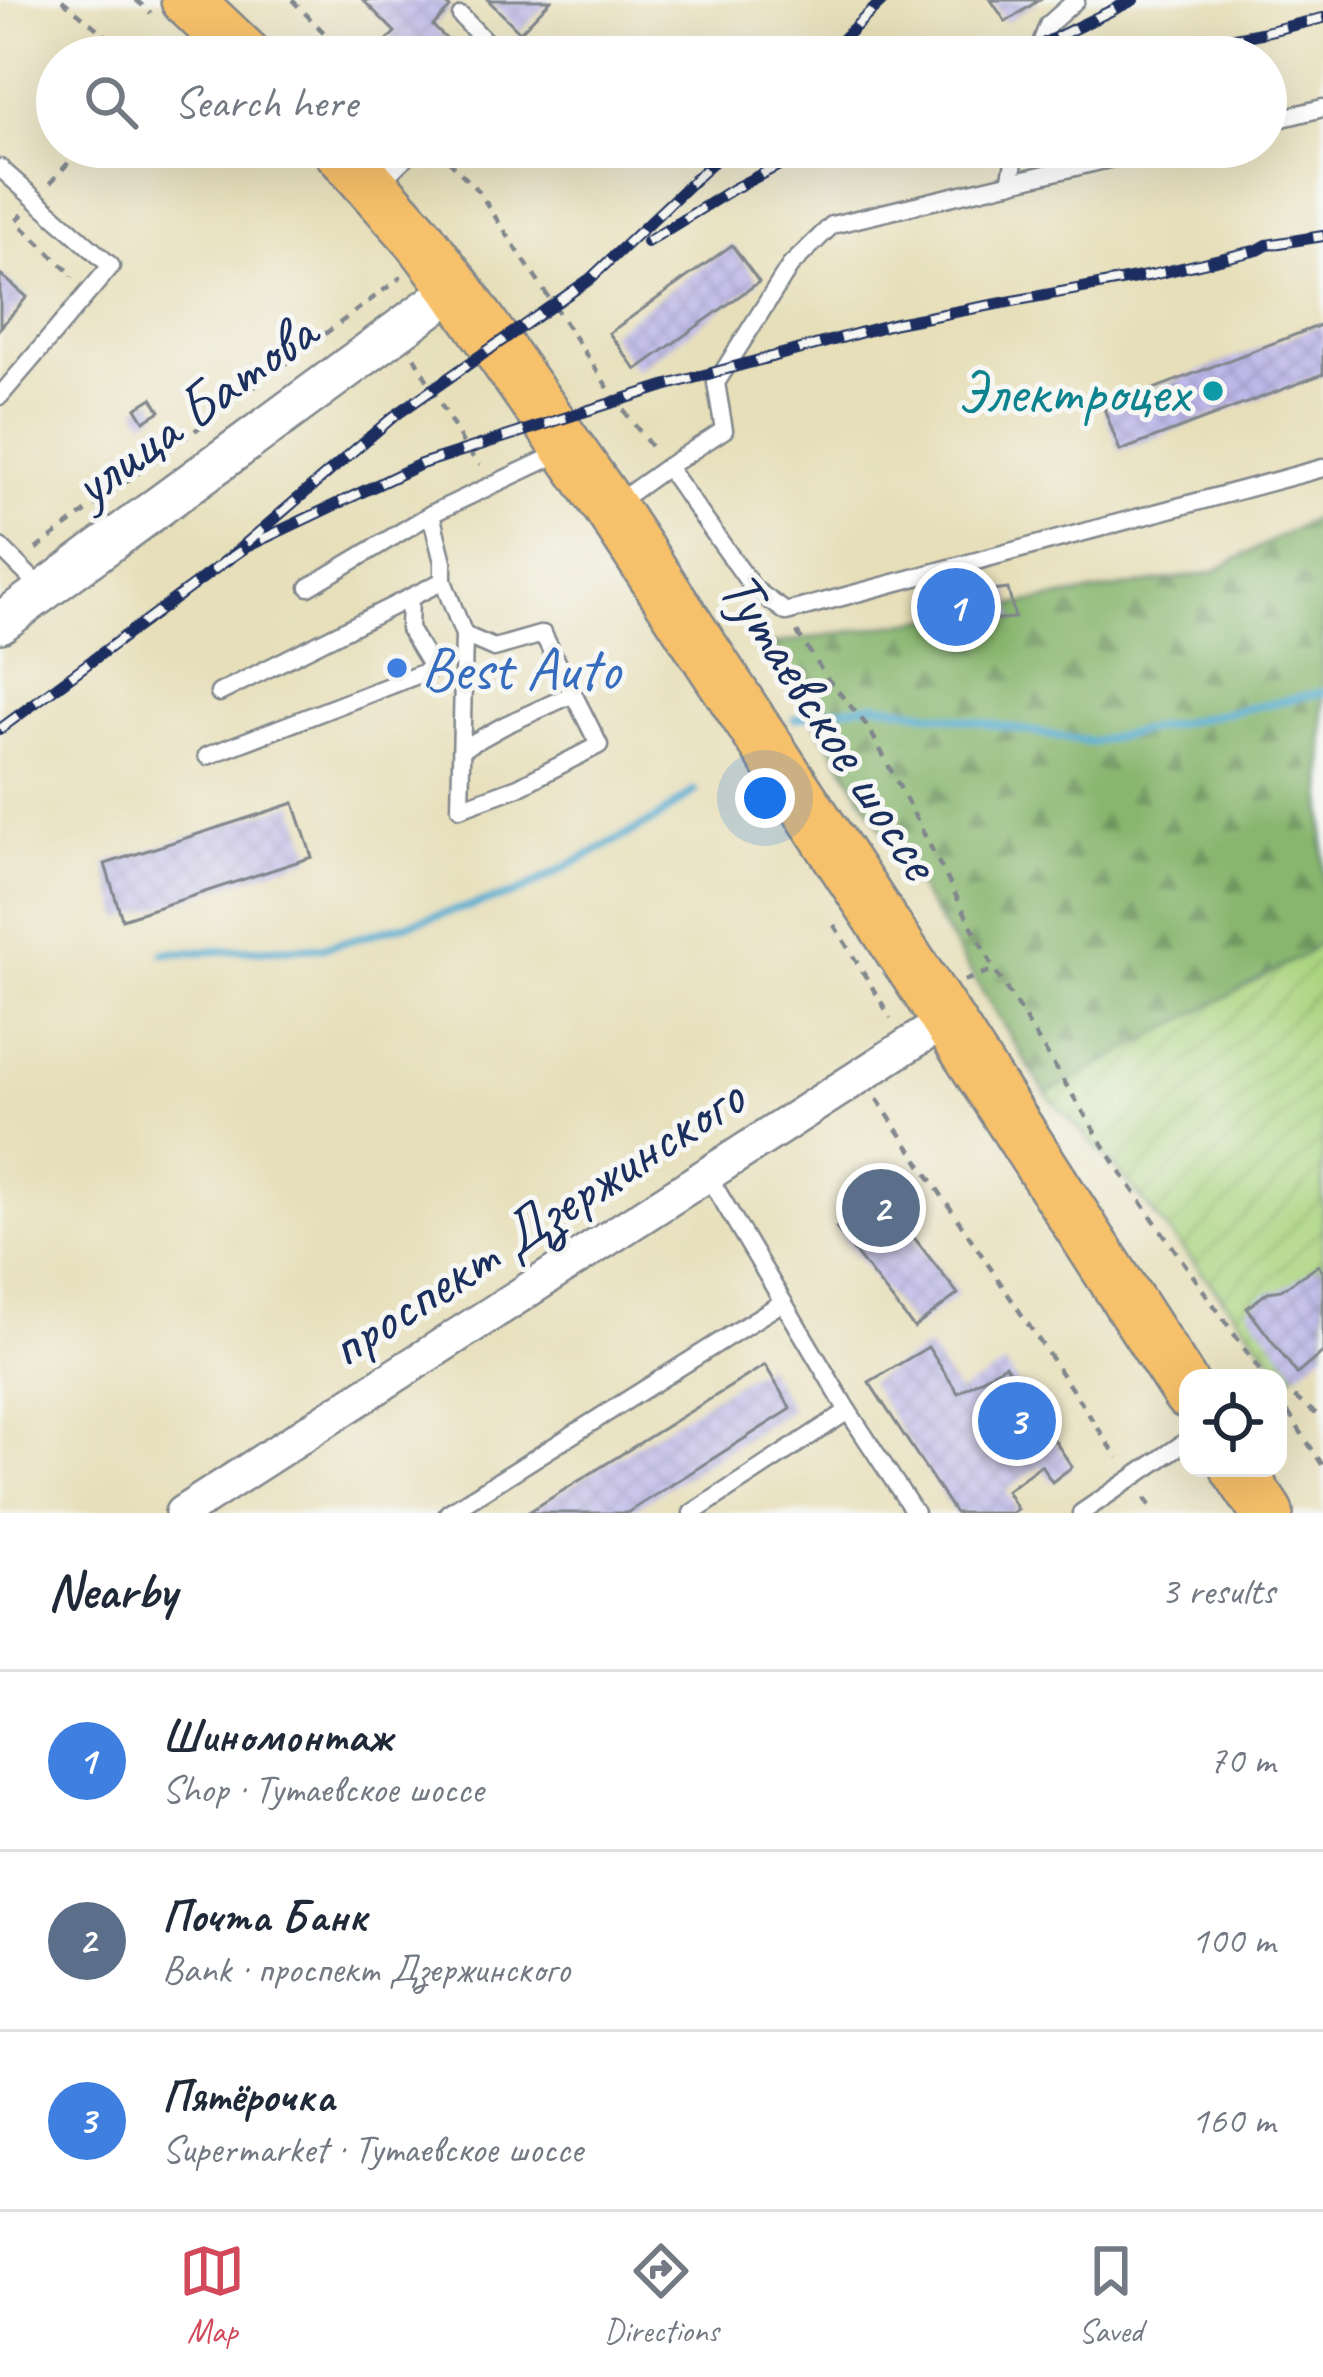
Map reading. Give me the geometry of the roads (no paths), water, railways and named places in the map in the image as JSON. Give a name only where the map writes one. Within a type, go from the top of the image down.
[{"type":"main road","name":"Тутаевское шоссе","points":[[357,168],[456,288],[610,508],[1179,1379]]},
{"type":"main road","points":[[1243,1477],[1267,1513]]},
{"type":"street","name":"улица Батова","points":[[0,623],[30,578],[456,288]]},
{"type":"street","name":"проспект Дзержинского","points":[[182,1513],[947,1020]]},
{"type":"lane","points":[[1044,36],[1048,25],[1076,0]]},
{"type":"lane","points":[[461,16],[480,36]]},
{"type":"lane","points":[[1287,117],[1323,108]]},
{"type":"lane","points":[[0,168],[112,266],[0,396]]},
{"type":"lane","points":[[375,187],[394,168]]},
{"type":"lane","points":[[1010,183],[1013,168]]},
{"type":"lane","points":[[610,508],[724,430],[716,383],[790,266],[832,225],[1072,168]]},
{"type":"lane","points":[[309,587],[431,514],[568,449]]},
{"type":"lane","points":[[667,467],[754,589],[786,612],[1323,468]]},
{"type":"lane","points":[[431,514],[443,580],[464,634],[460,808],[518,787],[599,745],[543,634],[494,648],[464,634]]},
{"type":"lane","points":[[0,547],[30,578]]},
{"type":"lane","points":[[219,694],[443,580]]},
{"type":"lane","points":[[207,756],[433,669],[410,628],[410,598]]},
{"type":"lane","points":[[462,749],[572,694]]},
{"type":"lane","points":[[707,1174],[914,1513]]},
{"type":"lane","points":[[448,1513],[783,1302]]},
{"type":"lane","points":[[692,1513],[848,1411]]},
{"type":"lane","points":[[1081,1513],[1179,1446]]},
{"type":"waterway","points":[[795,719],[876,704],[1091,742],[1323,692]]},
{"type":"waterway","points":[[164,953],[325,947],[517,893],[656,819],[695,791]]},
{"type":"railway","points":[[846,36],[883,0]]},
{"type":"railway","points":[[1059,36],[1133,0]]},
{"type":"railway","points":[[1245,36],[1323,18]]},
{"type":"railway","points":[[0,729],[223,563],[393,417],[590,279],[707,168]]},
{"type":"railway","points":[[647,242],[774,168]]},
{"type":"railway","points":[[223,563],[246,547],[421,464],[664,386],[896,323],[1152,275],[1267,245],[1323,236]]},
{"type":"place","name":"Электроцех","points":[[1213,391]]},
{"type":"place","name":"Шиномонтаж","points":[[956,607]]},
{"type":"place","name":"Best Auto","points":[[397,668]]},
{"type":"place","name":"Почта Банк","points":[[881,1208]]},
{"type":"place","name":"Пятёрочка","points":[[1017,1421]]}]
